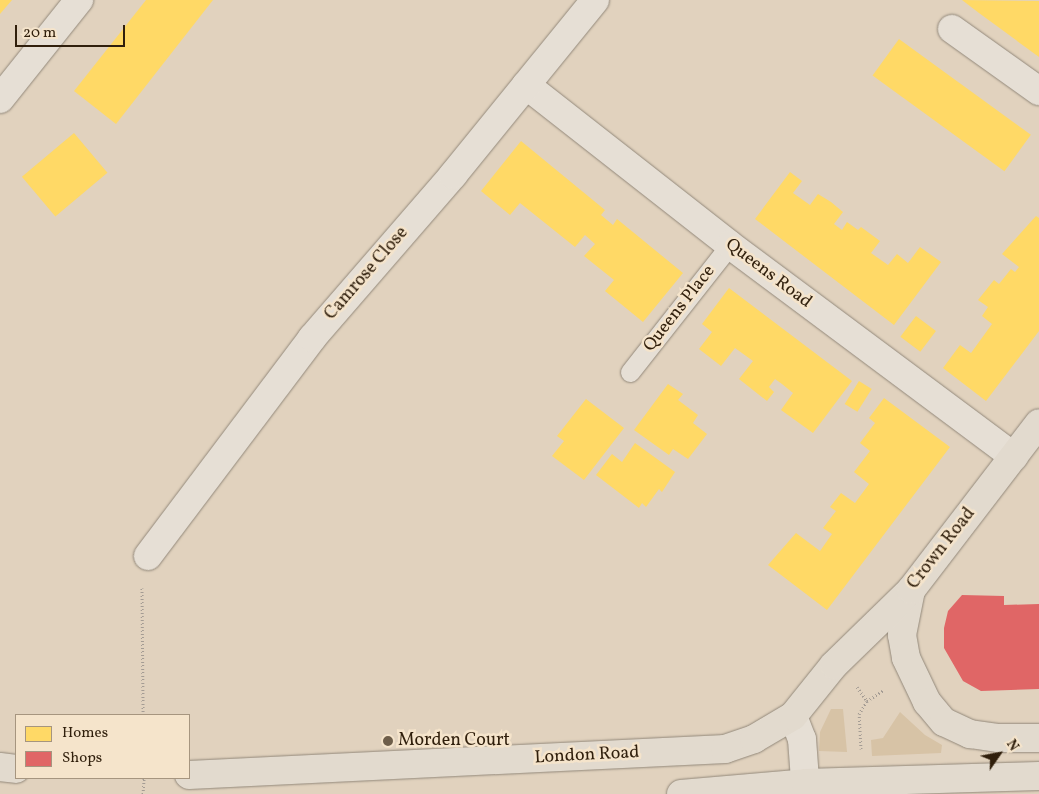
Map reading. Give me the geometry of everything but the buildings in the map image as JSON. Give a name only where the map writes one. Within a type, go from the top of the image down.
[{"type":"highway","name":"Crown Road","points":[[834,665],[911,590],[1039,423]]},
{"type":"highway","points":[[911,590],[902,635],[906,658],[927,702],[944,722],[970,734],[999,738],[1039,738]]},
{"type":"highway","name":"London Road","points":[[190,775],[726,748],[754,739],[793,716],[834,665]]},
{"type":"highway","points":[[0,768],[15,769]]},
{"type":"highway","points":[[680,794],[1039,776]]},
{"type":"street","points":[[0,99],[79,0]]},
{"type":"street","name":"Camrose Close","points":[[148,556],[312,338],[526,85],[595,0]]},
{"type":"street","points":[[952,29],[1039,92]]},
{"type":"street","name":"Queens Road","points":[[526,85],[730,246],[1014,457]]},
{"type":"street","points":[[793,716],[802,739],[806,789]]},
{"type":"lane","name":"Queens Place","points":[[630,372],[730,246]]},
{"type":"path","points":[[142,586],[143,714]]},
{"type":"path","points":[[861,752],[859,714],[867,701],[890,686]]},
{"type":"path","points":[[143,794],[144,779]]},
{"type":"shaded area","points":[[831,709],[843,709],[847,752],[819,751],[820,732]]},
{"type":"shaded area","points":[[900,712],[925,735],[942,745],[941,753],[872,756],[871,740],[883,738]]},
{"type":"place","name":"Morden Court","points":[[388,741]]}]
